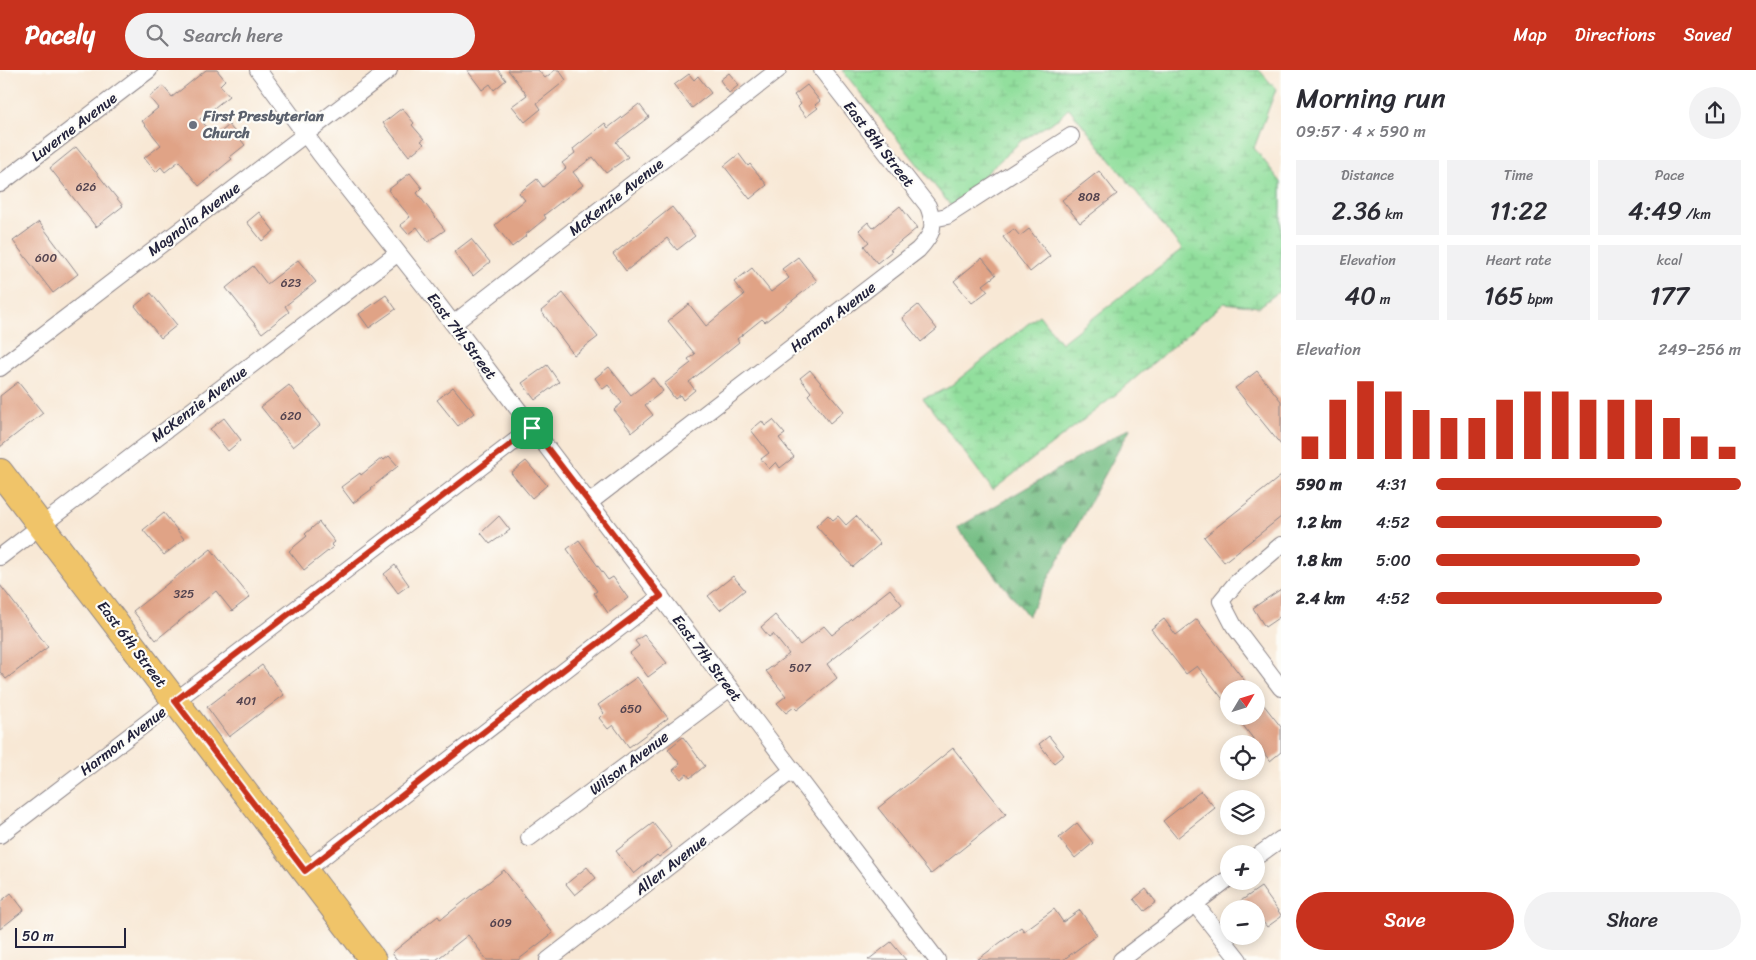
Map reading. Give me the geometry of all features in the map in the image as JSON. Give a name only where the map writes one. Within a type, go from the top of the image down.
[{"type":"main road","name":"East 6th Street","points":[[0,472],[373,960]]},
{"type":"street","name":"Luverne Avenue","points":[[0,184],[149,70]]},
{"type":"street","name":"East 7th Street","points":[[258,70],[937,960]]},
{"type":"street","name":"Magnolia Avenue","points":[[0,368],[389,70]]},
{"type":"street","name":"McKenzie Avenue","points":[[453,324],[778,70]]},
{"type":"street","name":"East 8th Street","points":[[822,70],[928,206],[933,219]]},
{"type":"street","points":[[933,219],[947,216],[1071,136]]},
{"type":"street","name":"Harmon Avenue","points":[[589,503],[918,250],[930,237],[933,219]]},
{"type":"street","name":"McKenzie Avenue","points":[[0,557],[398,253]]},
{"type":"street","name":"Harmon Avenue","points":[[0,835],[532,428]]},
{"type":"street","points":[[1281,545],[1236,583],[1221,601],[1234,626],[1281,688]]},
{"type":"street","points":[[305,871],[661,596]]},
{"type":"street","name":"Wilson Avenue","points":[[529,838],[730,688]]},
{"type":"street","name":"Allen Avenue","points":[[548,960],[792,770]]},
{"type":"street","points":[[1265,851],[1281,839]]},
{"type":"street","points":[[1121,960],[1220,885]]},
{"type":"street","points":[[1195,904],[1239,960]]},
{"type":"green space","points":[[842,70],[1259,70],[1276,89],[1254,148],[1281,182],[1281,290],[1259,307],[1224,303],[1114,396],[993,490],[923,398],[949,387],[1039,315],[1061,343],[1182,249],[1069,108],[1059,118],[1021,141],[951,206]]},
{"type":"green space","points":[[1131,427],[1028,616],[957,528]]},
{"type":"building","points":[[206,70],[217,70],[225,80],[220,85],[229,96],[200,119],[215,137],[229,125],[245,145],[230,157],[232,159],[199,186],[179,161],[165,172],[161,167],[156,172],[144,158],[161,145],[142,121],[158,108],[149,97],[163,86],[172,97]]},
{"type":"building","points":[[467,70],[498,70],[506,80],[494,90],[490,84],[482,90]]},
{"type":"building","points":[[508,70],[538,70],[545,78],[555,70],[559,70],[566,80],[537,103],[541,109],[525,122],[512,106],[527,95]]},
{"type":"building","points":[[729,73],[739,85],[729,93],[720,80]]},
{"type":"building","points":[[689,74],[694,80],[698,76],[711,93],[692,108],[674,85]]},
{"type":"building","points":[[807,85],[820,101],[815,105],[818,108],[806,117],[798,107],[801,104],[794,95]]},
{"type":"building","points":[[639,104],[649,117],[616,142],[628,157],[606,173],[593,157],[573,172],[583,185],[544,215],[546,218],[512,247],[495,225],[525,200],[519,193],[537,179],[543,187],[566,168],[562,163],[575,153],[573,149],[605,123],[608,128]]},
{"type":"building","points":[[402,108],[414,123],[412,125],[424,139],[421,141],[424,144],[409,156],[383,123]]},
{"type":"building","points":[[76,147],[123,206],[96,227],[50,168]]},
{"type":"building","points":[[739,154],[767,185],[750,199],[724,166]]},
{"type":"building","points":[[1099,171],[1117,194],[1080,223],[1062,200]]},
{"type":"building","points":[[410,173],[422,188],[417,193],[445,230],[428,242],[417,227],[408,234],[400,225],[410,217],[388,190]]},
{"type":"building","points":[[900,206],[917,228],[877,263],[864,246],[869,242],[859,230],[868,222],[873,228]]},
{"type":"building","points":[[672,207],[695,236],[677,250],[667,238],[626,271],[613,254]]},
{"type":"building","points":[[259,212],[274,231],[262,241],[247,222]]},
{"type":"building","points":[[39,222],[78,274],[53,293],[13,241]]},
{"type":"building","points":[[1014,229],[1020,236],[1029,229],[1050,256],[1030,272],[1003,237]]},
{"type":"building","points":[[471,239],[490,262],[473,276],[454,252]]},
{"type":"building","points":[[798,257],[817,281],[765,322],[762,319],[737,339],[739,342],[689,382],[695,390],[683,400],[680,395],[675,399],[664,384],[691,363],[688,359],[695,354],[668,321],[689,304],[706,326],[744,295],[734,282],[752,268],[771,292],[789,278],[782,269]]},
{"type":"building","points":[[982,258],[996,275],[983,285],[988,291],[972,303],[954,281]]},
{"type":"building","points":[[298,260],[316,282],[285,306],[289,312],[262,333],[226,288],[253,266],[267,284]]},
{"type":"building","points":[[151,293],[177,325],[161,338],[135,306]]},
{"type":"building","points":[[563,293],[598,337],[574,355],[541,311]]},
{"type":"building","points":[[386,295],[396,309],[369,328],[359,314]]},
{"type":"building","points":[[918,305],[937,329],[921,342],[902,318]]},
{"type":"building","points":[[547,365],[559,382],[535,400],[522,383]]},
{"type":"building","points":[[609,367],[631,395],[653,378],[663,391],[645,405],[653,415],[632,432],[614,410],[622,403],[608,385],[603,389],[595,378]]},
{"type":"building","points":[[810,370],[844,411],[830,423],[808,395],[811,392],[800,378]]},
{"type":"building","points":[[1257,371],[1281,401],[1281,445],[1235,388]]},
{"type":"building","points":[[18,382],[43,413],[0,447],[0,396]]},
{"type":"building","points":[[289,385],[320,425],[293,447],[261,407]]},
{"type":"building","points":[[453,387],[474,413],[458,426],[437,400]]},
{"type":"building","points":[[224,418],[241,440],[228,451],[210,429]]},
{"type":"building","points":[[773,420],[785,434],[779,438],[794,457],[780,468],[776,462],[769,469],[761,459],[769,453],[751,430],[762,421],[765,426]]},
{"type":"building","points":[[389,456],[398,466],[353,503],[341,487],[360,473],[361,475],[382,458],[384,460]]},
{"type":"building","points":[[526,461],[547,485],[532,498],[511,473]]},
{"type":"building","points":[[1281,476],[1281,517],[1224,562],[1204,537]]},
{"type":"building","points":[[164,513],[184,539],[164,555],[143,530]]},
{"type":"building","points":[[828,515],[833,520],[838,516],[846,525],[856,516],[880,544],[853,567],[816,526]]},
{"type":"building","points":[[499,516],[510,530],[490,544],[481,533]]},
{"type":"building","points":[[319,522],[335,542],[331,545],[333,547],[304,570],[289,551],[307,536],[305,534]]},
{"type":"building","points":[[579,540],[608,580],[613,577],[628,598],[608,613],[594,593],[597,591],[567,549]]},
{"type":"building","points":[[211,549],[250,597],[232,611],[216,591],[156,640],[133,611]]},
{"type":"building","points":[[395,565],[409,585],[398,593],[384,574]]},
{"type":"building","points":[[733,576],[745,590],[720,610],[708,596]]},
{"type":"building","points":[[0,585],[48,647],[6,679],[0,672]]},
{"type":"building","points":[[890,589],[902,604],[827,664],[837,678],[797,710],[794,707],[786,713],[777,703],[786,696],[766,671],[789,654],[773,634],[769,637],[761,627],[775,615],[800,645],[824,626],[832,635]]},
{"type":"building","points":[[1281,589],[1281,616],[1265,627],[1253,608]]},
{"type":"building","points":[[1164,619],[1176,635],[1197,619],[1244,680],[1220,680],[1220,695],[1197,666],[1186,674],[1151,629]]},
{"type":"building","points":[[644,635],[667,663],[648,677],[630,653],[639,646],[635,641]]},
{"type":"building","points":[[262,665],[284,695],[229,737],[207,707]]},
{"type":"building","points":[[637,677],[668,718],[629,747],[613,725],[608,729],[599,718],[604,713],[598,705]]},
{"type":"building","points":[[1265,707],[1281,727],[1281,752],[1270,761],[1265,754],[1265,735],[1250,735],[1243,725],[1265,725]]},
{"type":"building","points":[[1049,736],[1064,755],[1054,763],[1039,744]]},
{"type":"building","points":[[683,737],[705,766],[690,778],[687,774],[681,779],[673,770],[680,764],[668,749]]},
{"type":"building","points":[[953,748],[1006,814],[931,874],[878,808]]},
{"type":"building","points":[[1201,791],[1215,808],[1177,838],[1163,821]]},
{"type":"building","points":[[653,823],[672,847],[659,857],[657,855],[634,874],[616,851]]},
{"type":"building","points":[[1077,823],[1093,843],[1075,858],[1059,838]]},
{"type":"building","points":[[587,867],[596,878],[575,895],[566,884]]},
{"type":"building","points":[[504,870],[553,933],[518,960],[487,960],[468,935],[436,960],[397,960],[392,953],[438,916],[440,919],[444,917]]},
{"type":"building","points":[[1146,889],[1156,902],[1144,911],[1134,899]]},
{"type":"building","points":[[1257,890],[1263,890],[1281,917],[1267,927],[1265,924],[1265,900],[1242,900]]},
{"type":"building","points":[[11,893],[24,910],[0,929],[0,902]]},
{"type":"building","points":[[1054,909],[1063,922],[1080,910],[1097,935],[1063,960],[977,960],[1021,927],[1024,931]]},
{"type":"building","points":[[891,942],[906,960],[868,960]]},
{"type":"place","name":"First Presbyterian Church","points":[[193,125]]},
{"type":"route","points":[[532,428],[661,596],[305,871],[175,701],[532,428]]}]
